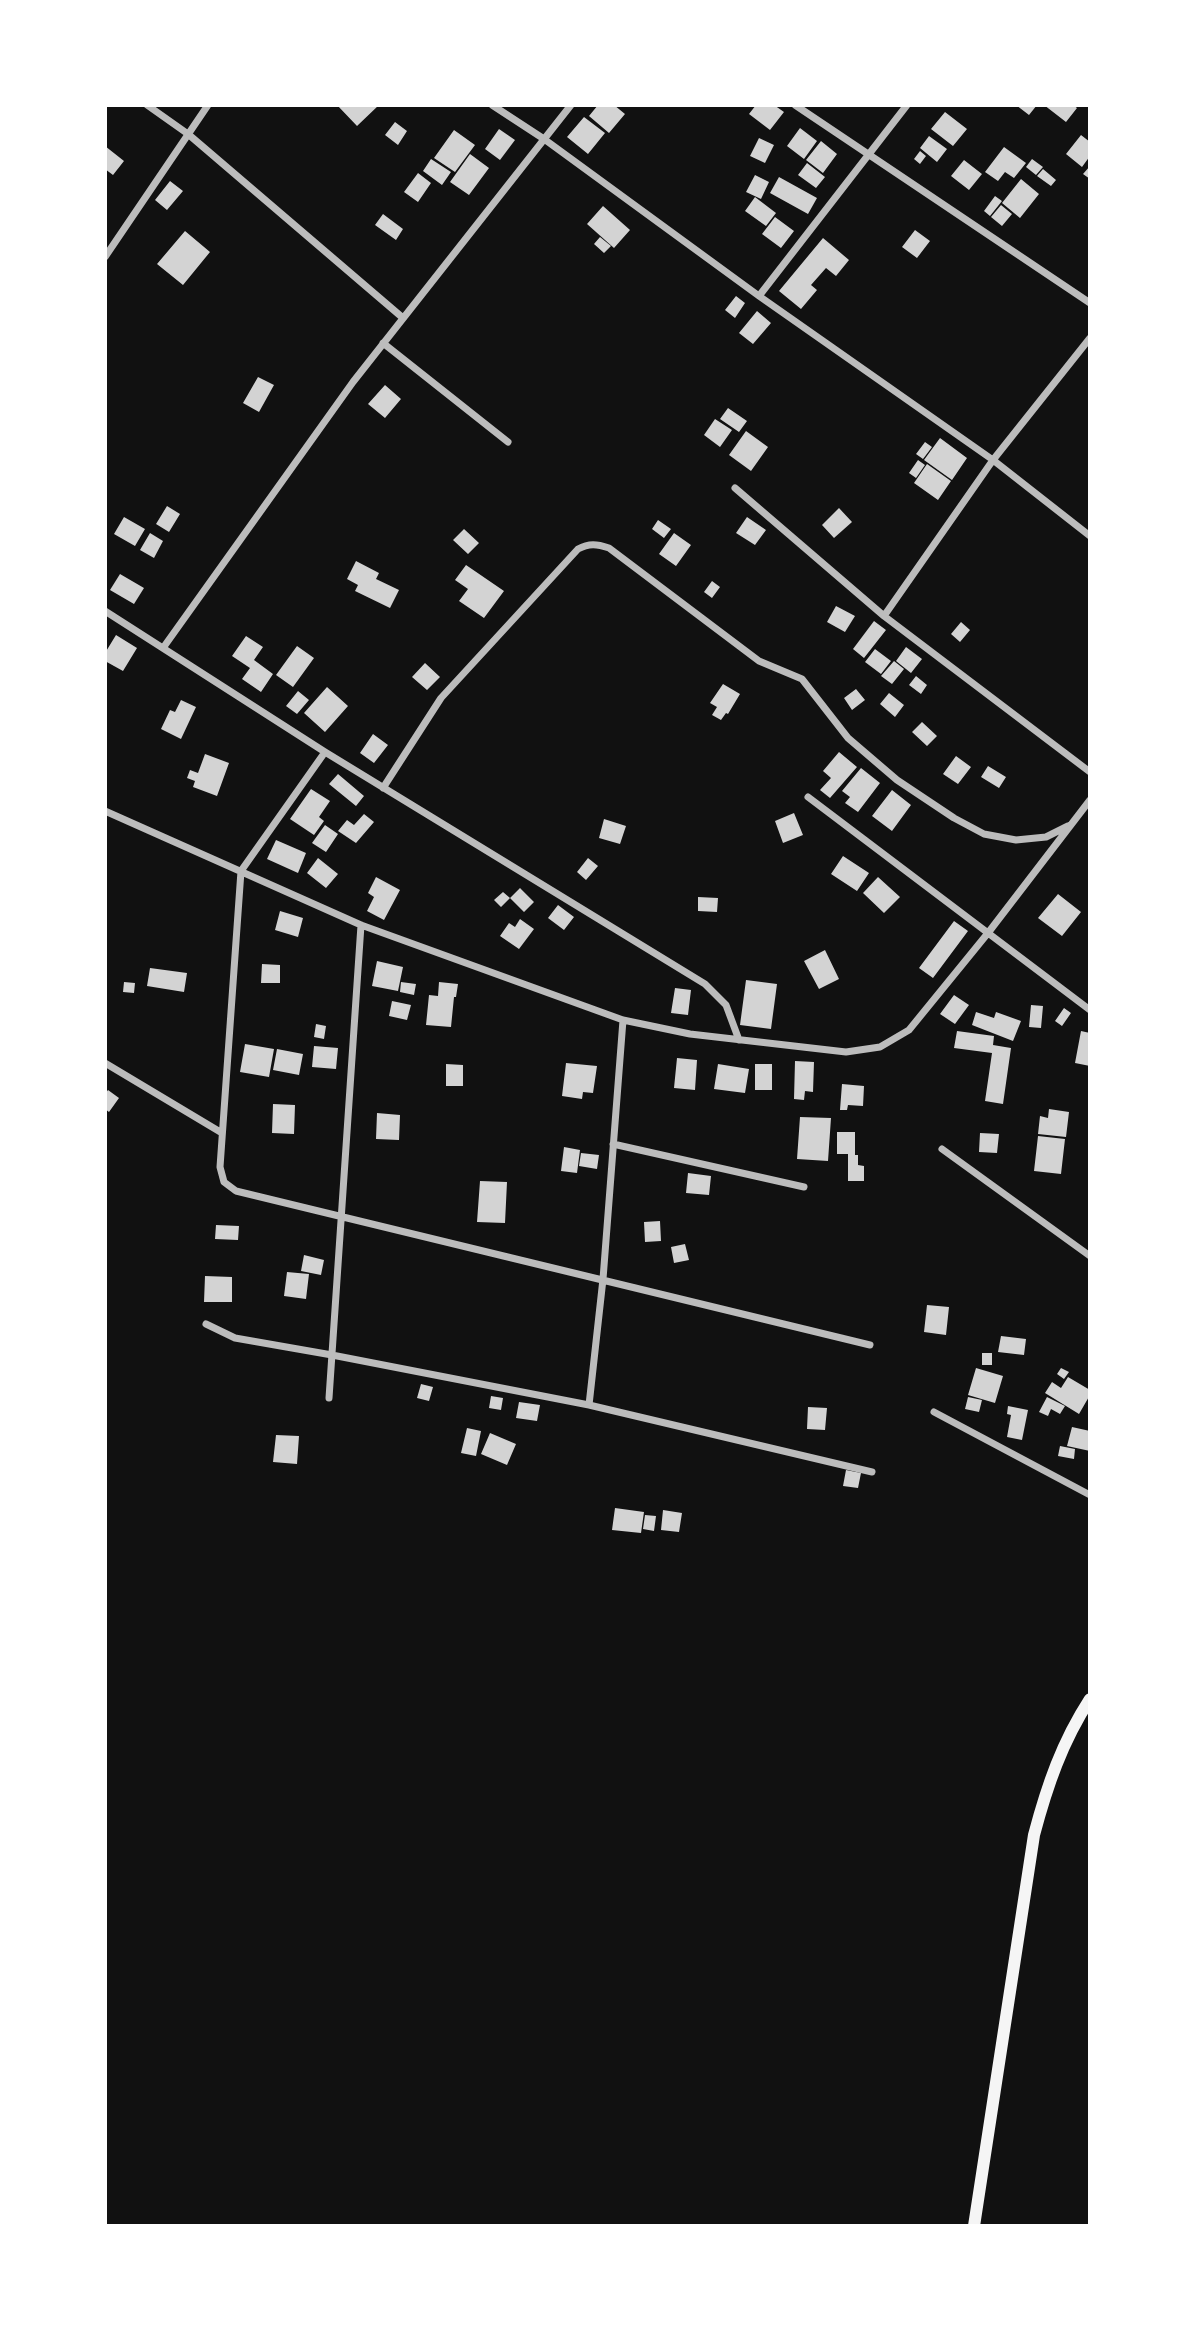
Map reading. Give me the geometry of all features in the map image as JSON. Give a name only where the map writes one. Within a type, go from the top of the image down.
[{"type":"main road","points":[[974,2226],[1034,1836],[1047,1786],[1064,1744],[1090,1699]]},
{"type":"street","points":[[147,105],[188,134],[403,318]]},
{"type":"street","points":[[105,257],[208,105]]},
{"type":"street","points":[[492,105],[544,139],[759,296],[993,460],[1090,536]]},
{"type":"street","points":[[163,648],[353,382],[571,105]]},
{"type":"street","points":[[795,105],[1090,303]]},
{"type":"street","points":[[759,296],[907,105]]},
{"type":"street","points":[[884,616],[993,460],[1090,338]]},
{"type":"street","points":[[383,343],[508,442]]},
{"type":"street","points":[[735,488],[884,616],[1090,772]]},
{"type":"street","points":[[383,788],[440,698],[578,549],[587,545],[598,545],[608,548],[759,661],[802,679],[848,738],[897,780],[954,818],[984,834],[1016,839],[1046,837],[1072,824]]},
{"type":"street","points":[[105,611],[325,752],[705,984],[726,1005],[739,1040]]},
{"type":"street","points":[[325,752],[241,871],[220,1167],[224,1182],[236,1191],[870,1345]]},
{"type":"street","points":[[808,797],[1090,1010]]},
{"type":"street","points":[[105,811],[361,925],[623,1020],[690,1034],[846,1052],[880,1048],[909,1030],[1090,800]]},
{"type":"street","points":[[330,1398],[361,925]]},
{"type":"street","points":[[589,1405],[603,1279],[623,1020]]},
{"type":"street","points":[[105,1063],[222,1133]]},
{"type":"street","points":[[613,1144],[804,1187]]},
{"type":"street","points":[[942,1149],[1090,1256]]},
{"type":"street","points":[[206,1324],[235,1338],[332,1354],[589,1405],[872,1472]]},
{"type":"street","points":[[934,1412],[1090,1496]]},
{"type":"building","points":[[337,105],[379,105],[357,126]]},
{"type":"building","points":[[598,105],[614,105],[625,114],[609,133],[589,116]]},
{"type":"building","points":[[756,105],[774,105],[784,112],[770,130],[749,114]]},
{"type":"building","points":[[1016,105],[1037,105],[1029,115]]},
{"type":"building","points":[[1044,105],[1073,105],[1077,108],[1066,122]]},
{"type":"building","points":[[945,112],[967,129],[953,146],[931,129]]},
{"type":"building","points":[[584,117],[605,133],[588,154],[567,137]]},
{"type":"building","points":[[395,122],[407,131],[398,145],[385,135]]},
{"type":"building","points":[[800,128],[817,141],[804,159],[787,146]]},
{"type":"building","points":[[499,129],[515,140],[500,160],[485,149]]},
{"type":"building","points":[[454,130],[475,145],[455,172],[434,158]]},
{"type":"building","points":[[1081,135],[1090,142],[1090,156],[1082,167],[1066,154]]},
{"type":"building","points":[[929,136],[947,149],[937,162],[920,148]]},
{"type":"building","points":[[759,138],[774,145],[765,163],[750,156]]},
{"type":"building","points":[[821,141],[837,154],[823,173],[806,160]]},
{"type":"building","points":[[105,146],[124,161],[113,175],[105,169]]},
{"type":"building","points":[[1004,147],[1026,163],[1014,178],[1005,172],[998,181],[985,172]]},
{"type":"building","points":[[920,151],[926,156],[920,164],[914,159]]},
{"type":"building","points":[[470,154],[489,168],[469,195],[450,182]]},
{"type":"building","points":[[431,159],[451,172],[442,185],[423,171]]},
{"type":"building","points":[[1032,159],[1043,167],[1036,175],[1026,167]]},
{"type":"building","points":[[964,160],[982,174],[969,190],[951,176]]},
{"type":"building","points":[[807,163],[825,177],[816,188],[798,175]]},
{"type":"building","points":[[1090,166],[1090,179],[1083,174]]},
{"type":"building","points":[[1043,169],[1056,180],[1051,186],[1037,176]]},
{"type":"building","points":[[418,173],[431,183],[418,202],[404,192]]},
{"type":"building","points":[[755,175],[769,182],[761,199],[746,192]]},
{"type":"building","points":[[779,177],[817,198],[808,214],[770,193]]},
{"type":"building","points":[[1021,179],[1039,194],[1020,218],[1002,203]]},
{"type":"building","points":[[170,181],[183,191],[167,210],[155,200]]},
{"type":"building","points":[[995,196],[1002,201],[990,216],[984,211]]},
{"type":"building","points":[[755,197],[776,213],[766,226],[745,211]]},
{"type":"building","points":[[1001,205],[1012,214],[1002,226],[991,217]]},
{"type":"building","points":[[603,206],[630,230],[614,248],[587,224]]},
{"type":"building","points":[[383,214],[403,229],[396,240],[375,225]]},
{"type":"building","points":[[775,217],[794,231],[781,248],[762,234]]},
{"type":"building","points":[[915,230],[930,241],[917,258],[902,247]]},
{"type":"building","points":[[185,231],[210,252],[183,285],[157,264]]},
{"type":"building","points":[[600,237],[611,246],[604,253],[594,244]]},
{"type":"building","points":[[823,238],[849,260],[836,276],[826,268],[811,285],[817,290],[801,309],[779,291]]},
{"type":"building","points":[[736,296],[745,303],[735,318],[725,310]]},
{"type":"building","points":[[757,311],[771,323],[753,344],[739,333]]},
{"type":"building","points":[[258,377],[274,385],[259,412],[243,403]]},
{"type":"building","points":[[385,385],[401,399],[385,418],[368,404]]},
{"type":"building","points":[[728,408],[747,421],[739,432],[720,419]]},
{"type":"building","points":[[715,419],[732,430],[720,447],[704,435]]},
{"type":"building","points":[[746,431],[768,447],[751,471],[729,455]]},
{"type":"building","points":[[940,438],[967,458],[952,480],[924,460]]},
{"type":"building","points":[[925,442],[932,447],[923,459],[916,454]]},
{"type":"building","points":[[918,460],[925,465],[916,478],[909,473]]},
{"type":"building","points":[[927,464],[951,481],[938,500],[914,483]]},
{"type":"building","points":[[167,506],[180,514],[169,532],[156,524]]},
{"type":"building","points":[[839,508],[852,522],[834,538],[822,525]]},
{"type":"building","points":[[124,517],[145,529],[135,546],[114,534]]},
{"type":"building","points":[[747,517],[766,530],[755,545],[736,533]]},
{"type":"building","points":[[658,520],[671,529],[664,538],[652,529]]},
{"type":"building","points":[[464,529],[479,543],[468,554],[453,540]]},
{"type":"building","points":[[150,533],[163,541],[154,558],[140,550]]},
{"type":"building","points":[[674,533],[691,545],[676,566],[659,554]]},
{"type":"building","points":[[356,561],[379,573],[376,579],[399,590],[390,608],[355,591],[358,585],[347,579]]},
{"type":"building","points":[[466,565],[504,591],[484,618],[459,601],[468,589],[455,580]]},
{"type":"building","points":[[120,574],[144,588],[134,604],[110,590]]},
{"type":"building","points":[[712,581],[720,587],[712,598],[704,592]]},
{"type":"building","points":[[836,606],[855,616],[845,632],[827,622]]},
{"type":"building","points":[[874,621],[886,630],[864,658],[853,649]]},
{"type":"building","points":[[961,622],[970,630],[960,642],[951,634]]},
{"type":"building","points":[[116,635],[137,648],[123,671],[105,661],[105,653]]},
{"type":"building","points":[[246,636],[263,647],[254,660],[273,674],[261,692],[242,679],[250,668],[232,656]]},
{"type":"building","points":[[297,646],[314,658],[293,687],[276,675]]},
{"type":"building","points":[[906,647],[922,659],[911,673],[896,661]]},
{"type":"building","points":[[875,649],[891,661],[881,674],[865,662]]},
{"type":"building","points":[[894,661],[904,669],[892,684],[881,676]]},
{"type":"building","points":[[425,663],[440,677],[427,690],[412,677]]},
{"type":"building","points":[[916,676],[927,685],[921,694],[909,685]]},
{"type":"building","points":[[723,684],[740,694],[728,714],[721,720],[712,715],[717,707],[710,703]]},
{"type":"building","points":[[327,687],[348,706],[325,732],[304,713]]},
{"type":"building","points":[[856,689],[865,700],[852,710],[844,698]]},
{"type":"building","points":[[298,691],[309,700],[297,714],[286,706]]},
{"type":"building","points":[[889,693],[904,705],[895,717],[880,704]]},
{"type":"building","points":[[181,700],[196,707],[181,739],[161,729],[170,710],[175,712]]},
{"type":"building","points":[[922,722],[937,736],[927,746],[912,732]]},
{"type":"building","points":[[373,734],[388,745],[374,763],[360,753]]},
{"type":"building","points":[[839,752],[857,767],[830,798],[820,790],[831,778],[823,771]]},
{"type":"building","points":[[205,754],[229,763],[217,796],[193,787],[195,781],[187,778],[190,770],[198,773]]},
{"type":"building","points":[[956,756],[971,767],[958,784],[943,774]]},
{"type":"building","points":[[988,766],[1006,777],[999,788],[981,777]]},
{"type":"building","points":[[861,768],[880,783],[858,812],[845,803],[850,797],[842,791]]},
{"type":"building","points":[[338,774],[364,796],[356,806],[329,784]]},
{"type":"building","points":[[311,789],[330,801],[319,817],[324,821],[314,835],[290,819]]},
{"type":"building","points":[[892,790],[911,805],[892,831],[872,816]]},
{"type":"building","points":[[794,813],[803,835],[783,843],[775,821]]},
{"type":"building","points":[[364,814],[374,822],[356,843],[338,831],[347,820],[354,825]]},
{"type":"building","points":[[604,819],[626,826],[620,844],[599,838]]},
{"type":"building","points":[[325,825],[338,834],[326,852],[312,843]]},
{"type":"building","points":[[276,840],[306,853],[298,873],[267,859]]},
{"type":"building","points":[[843,856],[869,873],[857,891],[831,874]]},
{"type":"building","points":[[318,858],[338,874],[326,888],[307,873]]},
{"type":"building","points":[[588,858],[598,866],[586,880],[577,872]]},
{"type":"building","points":[[376,877],[400,890],[384,920],[367,911],[374,897],[368,893]]},
{"type":"building","points":[[878,877],[900,897],[884,913],[863,893]]},
{"type":"building","points":[[520,888],[534,902],[524,912],[510,898]]},
{"type":"building","points":[[503,892],[510,898],[501,907],[494,900]]},
{"type":"building","points":[[1058,894],[1081,912],[1062,936],[1038,918]]},
{"type":"building","points":[[698,897],[718,898],[717,912],[698,911]]},
{"type":"building","points":[[558,905],[574,917],[564,930],[548,918]]},
{"type":"building","points":[[280,911],[303,918],[298,937],[275,930]]},
{"type":"building","points":[[520,919],[534,929],[519,949],[500,936],[509,923],[515,927]]},
{"type":"building","points":[[954,921],[968,931],[933,978],[919,968]]},
{"type":"building","points":[[825,950],[839,979],[819,989],[804,961]]},
{"type":"building","points":[[377,961],[403,967],[398,991],[372,986]]},
{"type":"building","points":[[262,964],[280,965],[280,983],[261,983]]},
{"type":"building","points":[[150,968],[187,973],[184,992],[147,986]]},
{"type":"building","points":[[746,980],[777,984],[771,1029],[740,1025]]},
{"type":"building","points":[[124,982],[135,983],[134,993],[123,992]]},
{"type":"building","points":[[401,982],[416,984],[414,995],[400,992]]},
{"type":"building","points":[[439,982],[458,984],[451,1027],[426,1025],[429,995],[438,996]]},
{"type":"building","points":[[675,988],[691,990],[688,1015],[671,1013]]},
{"type":"building","points":[[954,995],[969,1005],[955,1024],[940,1014]]},
{"type":"building","points":[[392,1001],[411,1005],[407,1020],[389,1016]]},
{"type":"building","points":[[1031,1005],[1043,1006],[1041,1028],[1029,1027]]},
{"type":"building","points":[[1064,1008],[1071,1013],[1062,1026],[1055,1021]]},
{"type":"building","points":[[976,1012],[994,1018],[996,1012],[1021,1021],[1013,1041],[972,1025]]},
{"type":"building","points":[[316,1024],[326,1026],[324,1039],[314,1037]]},
{"type":"building","points":[[957,1031],[994,1036],[993,1045],[1011,1048],[1003,1104],[985,1101],[992,1053],[954,1048]]},
{"type":"building","points":[[1081,1031],[1090,1033],[1090,1066],[1075,1063]]},
{"type":"building","points":[[245,1044],[274,1049],[269,1077],[240,1072]]},
{"type":"building","points":[[314,1046],[338,1048],[336,1069],[312,1067]]},
{"type":"building","points":[[277,1049],[303,1054],[299,1075],[273,1070]]},
{"type":"building","points":[[677,1058],[697,1060],[695,1090],[674,1088]]},
{"type":"building","points":[[795,1061],[814,1062],[813,1092],[805,1091],[804,1100],[794,1099]]},
{"type":"building","points":[[566,1063],[597,1066],[593,1093],[583,1092],[582,1099],[562,1096]]},
{"type":"building","points":[[446,1064],[463,1065],[463,1086],[446,1086]]},
{"type":"building","points":[[718,1064],[749,1069],[745,1093],[714,1089]]},
{"type":"building","points":[[755,1064],[772,1064],[772,1090],[755,1090]]},
{"type":"building","points":[[842,1084],[864,1086],[863,1106],[848,1105],[847,1110],[840,1110]]},
{"type":"building","points":[[108,1090],[119,1098],[109,1112],[105,1109],[105,1094]]},
{"type":"building","points":[[273,1104],[295,1105],[294,1134],[272,1133]]},
{"type":"building","points":[[1049,1109],[1069,1112],[1066,1137],[1038,1134],[1040,1116],[1048,1118]]},
{"type":"building","points":[[377,1113],[400,1115],[399,1140],[376,1139]]},
{"type":"building","points":[[800,1117],[831,1118],[828,1161],[797,1159]]},
{"type":"building","points":[[837,1132],[855,1132],[855,1155],[858,1155],[858,1165],[864,1166],[864,1181],[848,1181],[848,1154],[837,1154]]},
{"type":"building","points":[[980,1133],[999,1134],[997,1153],[979,1152]]},
{"type":"building","points":[[1038,1136],[1065,1139],[1061,1174],[1034,1171]]},
{"type":"building","points":[[564,1147],[580,1150],[577,1173],[561,1171]]},
{"type":"building","points":[[581,1153],[599,1155],[597,1169],[579,1166]]},
{"type":"building","points":[[688,1173],[711,1176],[709,1195],[686,1193]]},
{"type":"building","points":[[480,1181],[507,1182],[505,1223],[477,1222]]},
{"type":"building","points":[[660,1221],[661,1241],[645,1242],[644,1222]]},
{"type":"building","points":[[216,1225],[239,1226],[238,1240],[215,1239]]},
{"type":"building","points":[[685,1244],[689,1260],[674,1263],[671,1247]]},
{"type":"building","points":[[304,1255],[324,1260],[321,1275],[301,1271]]},
{"type":"building","points":[[287,1272],[309,1274],[306,1299],[284,1296]]},
{"type":"building","points":[[205,1276],[232,1277],[232,1302],[204,1302]]},
{"type":"building","points":[[927,1305],[949,1307],[946,1335],[924,1332]]},
{"type":"building","points":[[1001,1336],[1026,1339],[1024,1355],[998,1352]]},
{"type":"building","points":[[982,1353],[992,1353],[992,1365],[982,1365]]},
{"type":"building","points":[[976,1368],[1003,1376],[995,1403],[968,1395]]},
{"type":"building","points":[[1061,1368],[1069,1372],[1064,1379],[1057,1374]]},
{"type":"building","points":[[1068,1377],[1090,1390],[1079,1414],[1045,1393],[1052,1382],[1061,1388]]},
{"type":"building","points":[[421,1384],[433,1387],[429,1401],[417,1398]]},
{"type":"building","points":[[491,1396],[503,1398],[501,1410],[489,1408]]},
{"type":"building","points":[[968,1397],[982,1400],[979,1412],[965,1409]]},
{"type":"building","points":[[1047,1397],[1065,1406],[1060,1414],[1051,1409],[1048,1416],[1039,1412]]},
{"type":"building","points":[[519,1402],[540,1405],[537,1421],[516,1418]]},
{"type":"building","points":[[1008,1406],[1028,1410],[1022,1440],[1007,1437],[1011,1415],[1007,1414]]},
{"type":"building","points":[[808,1407],[827,1408],[825,1430],[807,1429]]},
{"type":"building","points":[[1072,1427],[1090,1431],[1090,1451],[1067,1446]]},
{"type":"building","points":[[467,1428],[481,1431],[476,1456],[461,1453]]},
{"type":"building","points":[[490,1433],[516,1444],[507,1465],[481,1454]]},
{"type":"building","points":[[276,1435],[299,1436],[297,1464],[273,1462]]},
{"type":"building","points":[[1060,1446],[1075,1449],[1074,1459],[1058,1456]]},
{"type":"building","points":[[846,1470],[861,1473],[858,1488],[843,1486]]},
{"type":"building","points":[[615,1508],[644,1512],[641,1533],[612,1530]]},
{"type":"building","points":[[663,1510],[682,1513],[679,1532],[661,1530]]},
{"type":"building","points":[[645,1515],[656,1516],[654,1531],[643,1529]]}]
